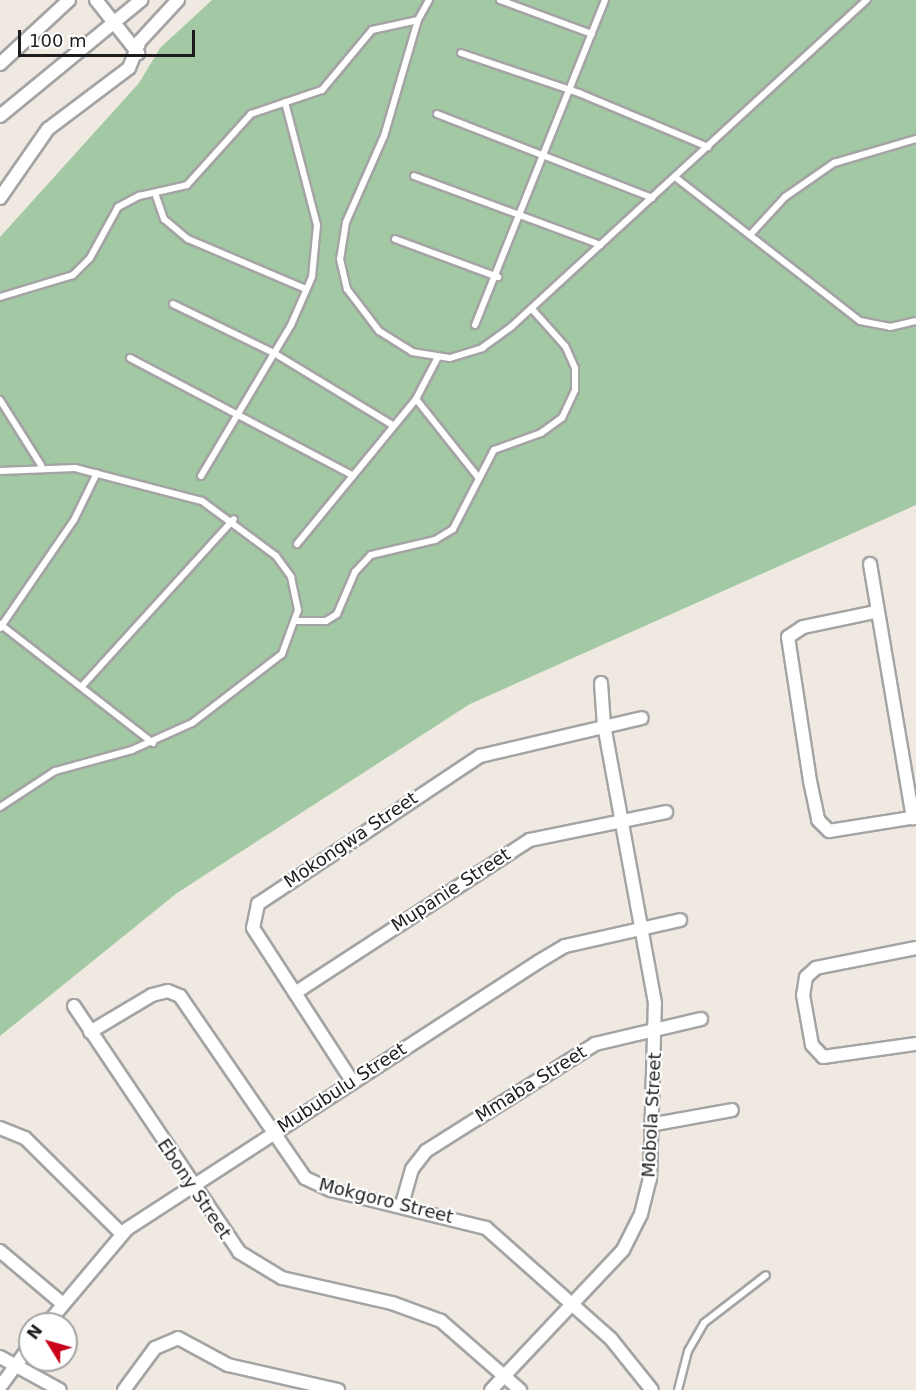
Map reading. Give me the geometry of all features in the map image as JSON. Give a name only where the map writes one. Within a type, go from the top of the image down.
[{"type":"street","points":[[0,64],[69,0]]},
{"type":"street","points":[[96,0],[138,52]]},
{"type":"street","points":[[0,116],[141,0]]},
{"type":"street","points":[[0,198],[48,129],[129,68],[138,52],[140,41],[178,0]]},
{"type":"street","points":[[870,564],[875,612],[915,817],[842,832],[825,829],[817,814],[802,741],[788,637],[803,627],[875,612]]},
{"type":"street","name":"Mobola Street","points":[[491,1390],[573,1306],[623,1250],[641,1214],[655,1124],[656,1029],[643,930],[604,726],[601,683]]},
{"type":"street","name":"Mokongwa Street","points":[[352,1081],[253,928],[253,910],[264,899],[480,756],[642,718]]},
{"type":"street","points":[[621,821],[666,812]]},
{"type":"street","name":"Mupanie Street","points":[[295,993],[524,843],[621,821]]},
{"type":"street","name":"Mububulu Street","points":[[57,1312],[121,1233],[552,952],[680,920]]},
{"type":"street","points":[[916,948],[816,968],[806,977],[803,995],[812,1045],[828,1058],[916,1044]]},
{"type":"street","name":"Mokgoro Street","points":[[90,1032],[128,1005],[160,992],[174,993],[297,1171],[316,1185],[402,1204],[486,1228],[628,1356],[652,1390]]},
{"type":"street","name":"Ebony Street","points":[[74,1006],[228,1240],[258,1266],[282,1278],[424,1313],[455,1330],[520,1390]]},
{"type":"street","name":"Mmaba Street","points":[[402,1204],[412,1169],[438,1143],[595,1044],[701,1019]]},
{"type":"street","points":[[655,1124],[732,1110]]},
{"type":"street","points":[[0,1128],[25,1138],[121,1233]]},
{"type":"street","points":[[0,1251],[63,1304]]},
{"type":"street","points":[[123,1390],[155,1348],[178,1338],[228,1365],[338,1390]]},
{"type":"street","points":[[0,1357],[60,1390]]},
{"type":"street","points":[[0,1387],[18,1361]]},
{"type":"lane","points":[[429,0],[418,20],[384,136],[346,222],[340,259],[347,290],[379,331],[412,352],[438,357],[482,348],[532,309],[867,0]]},
{"type":"lane","points":[[501,0],[592,34]]},
{"type":"lane","points":[[475,325],[498,277],[521,214],[572,91],[605,0]]},
{"type":"lane","points":[[0,297],[73,275],[90,258],[118,207],[155,193],[187,185],[242,120],[322,90],[372,30],[418,20]]},
{"type":"lane","points":[[461,53],[572,91],[708,147]]},
{"type":"lane","points":[[201,476],[274,353],[306,289],[317,225],[285,102]]},
{"type":"lane","points":[[436,114],[546,154],[652,198]]},
{"type":"lane","points":[[750,235],[785,197],[834,163],[916,139]]},
{"type":"lane","points":[[414,176],[601,245]]},
{"type":"lane","points":[[675,177],[860,321],[890,327],[916,321]]},
{"type":"lane","points":[[155,193],[164,219],[188,238],[306,289]]},
{"type":"lane","points":[[395,239],[498,277]]},
{"type":"lane","points":[[173,304],[274,353],[391,424]]},
{"type":"lane","points":[[297,621],[326,621],[337,614],[355,572],[371,555],[435,540],[453,529],[494,450],[548,430],[572,401],[576,379],[572,357],[532,309]]},
{"type":"lane","points":[[297,544],[391,424],[416,399],[438,357]]},
{"type":"lane","points":[[130,358],[239,411],[350,474]]},
{"type":"lane","points":[[416,399],[478,477]]},
{"type":"lane","points":[[0,400],[41,465]]},
{"type":"lane","points":[[0,471],[41,465],[97,473],[184,494],[234,519],[285,567],[297,597],[297,621],[288,644],[270,666],[192,723],[153,743],[55,771],[0,807]]},
{"type":"lane","points":[[97,473],[74,520],[1,626],[83,685],[153,743]]},
{"type":"lane","points":[[83,685],[234,519]]},
{"type":"lane","points":[[678,1390],[688,1351],[704,1323],[766,1275]]},
{"type":"green space","points":[[212,0],[916,0],[916,505],[470,704],[177,893],[0,1036],[0,237],[139,83],[160,48]]}]
